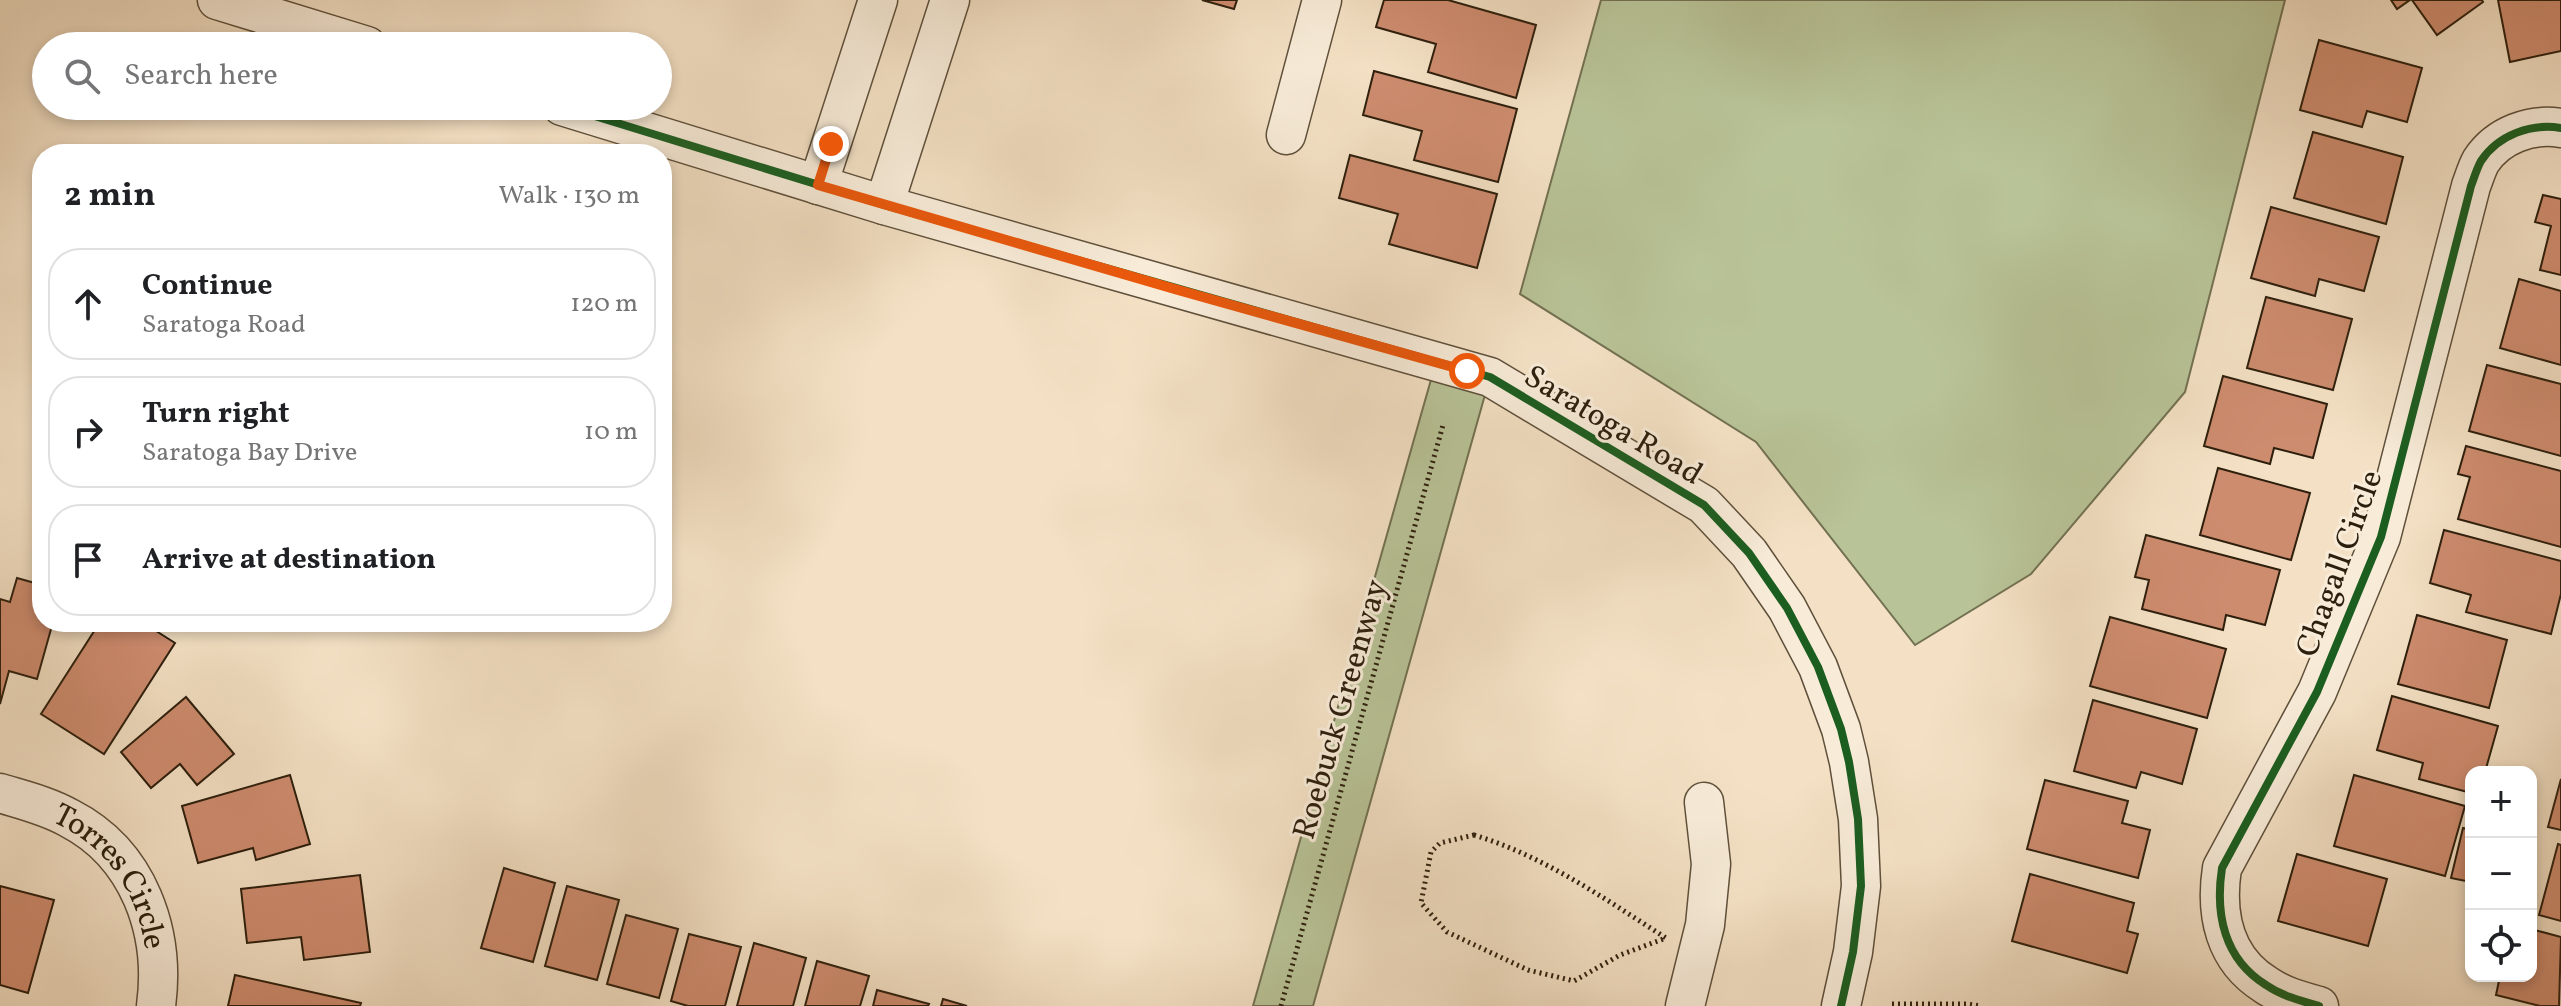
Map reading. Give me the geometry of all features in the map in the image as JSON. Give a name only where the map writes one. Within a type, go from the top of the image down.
[{"type":"street","points":[[217,0],[321,32]]},
{"type":"street","points":[[818,185],[878,0]]},
{"type":"street","points":[[884,205],[950,0]]},
{"type":"street","points":[[1286,135],[1322,0]]},
{"type":"street","name":"Saratoga Road","points":[[607,120],[884,205],[1490,377],[1704,505],[1749,553],[1787,608],[1818,667],[1841,729],[1858,819],[1861,886],[1853,952],[1841,1006]]},
{"type":"street","name":"Chagall Circle","points":[[2319,1006],[2266,985],[2245,968],[2230,946],[2222,923],[2218,895],[2222,868],[2317,692],[2381,537],[2471,186],[2481,162],[2499,142],[2522,130],[2548,126],[2561,128]]},
{"type":"street","name":"Torres Circle","points":[[0,793],[71,818],[102,841],[128,870],[146,904],[157,941],[159,979],[156,1006]]},
{"type":"street","points":[[1685,1006],[1705,925],[1711,864],[1704,802]]},
{"type":"path","points":[[1474,835],[1509,846],[1596,892],[1666,938],[1620,955],[1574,981],[1528,970],[1447,932],[1421,903],[1431,852],[1440,843],[1474,835]]},
{"type":"path","points":[[1893,1006],[1981,1006]]},
{"type":"green space","points":[[1601,0],[2285,0],[2185,392],[2031,574],[1915,645],[1756,442],[1520,294]]},
{"type":"green space","points":[[1436,362],[1490,377],[1313,1006],[1253,1006]]},
{"type":"building","points":[[1202,0],[1237,0],[1234,9]]},
{"type":"building","points":[[1384,0],[1448,0],[1536,25],[1516,98],[1428,72],[1436,44],[1376,27]]},
{"type":"building","points":[[2391,0],[2410,0],[2397,9]]},
{"type":"building","points":[[2412,0],[2482,0],[2483,2],[2437,35]]},
{"type":"building","points":[[2498,0],[2561,0],[2561,51],[2510,62]]},
{"type":"building","points":[[2319,40],[2422,68],[2407,122],[2367,111],[2362,127],[2300,110]]},
{"type":"building","points":[[1374,71],[1517,109],[1498,182],[1414,160],[1422,131],[1363,115]]},
{"type":"building","points":[[2313,132],[2403,157],[2386,224],[2294,198]]},
{"type":"building","points":[[1350,155],[1497,194],[1477,268],[1389,244],[1398,214],[1339,198]]},
{"type":"building","points":[[2543,195],[2561,199],[2561,275],[2540,270],[2551,226],[2535,222]]},
{"type":"building","points":[[2271,207],[2379,237],[2364,291],[2319,279],[2315,296],[2251,278]]},
{"type":"building","points":[[2519,279],[2561,291],[2561,365],[2500,348]]},
{"type":"building","points":[[2266,297],[2352,319],[2333,390],[2247,368]]},
{"type":"building","points":[[2487,365],[2561,384],[2561,456],[2469,431]]},
{"type":"building","points":[[2223,376],[2327,404],[2313,458],[2274,448],[2270,464],[2204,446]]},
{"type":"building","points":[[2466,446],[2561,471],[2561,547],[2458,519],[2470,477],[2458,474]]},
{"type":"building","points":[[2218,468],[2310,493],[2291,560],[2200,535]]},
{"type":"building","points":[[2444,530],[2561,561],[2561,594],[2551,634],[2466,612],[2471,595],[2430,583]]},
{"type":"building","points":[[2146,535],[2280,570],[2265,625],[2226,615],[2223,630],[2142,609],[2149,580],[2135,577]]},
{"type":"building","points":[[17,578],[32,582],[32,632],[50,632],[37,679],[9,671],[0,704],[0,599],[10,602]]},
{"type":"building","points":[[2417,615],[2507,640],[2489,708],[2398,684]]},
{"type":"building","points":[[2110,617],[2226,649],[2207,718],[2090,686]]},
{"type":"building","points":[[94,632],[158,632],[175,643],[104,754],[41,714]]},
{"type":"building","points":[[2392,696],[2498,726],[2487,766],[2465,766],[2465,791],[2419,779],[2423,763],[2377,750]]},
{"type":"building","points":[[186,697],[234,754],[197,785],[180,764],[151,788],[121,752]]},
{"type":"building","points":[[2093,700],[2197,729],[2182,784],[2141,772],[2136,788],[2074,771]]},
{"type":"building","points":[[290,775],[310,844],[256,860],[253,848],[198,863],[182,806]]},
{"type":"building","points":[[2354,775],[2465,806],[2445,876],[2334,846]]},
{"type":"building","points":[[2561,779],[2561,830],[2548,827]]},
{"type":"building","points":[[2045,780],[2128,801],[2122,823],[2150,830],[2138,878],[2027,849]]},
{"type":"building","points":[[2463,828],[2465,828],[2465,881],[2451,878]]},
{"type":"building","points":[[2558,844],[2561,845],[2561,921],[2539,915]]},
{"type":"building","points":[[2297,854],[2387,879],[2368,946],[2278,921]]},
{"type":"building","points":[[504,868],[555,883],[533,962],[481,948]]},
{"type":"building","points":[[2030,874],[2134,903],[2127,931],[2138,934],[2127,973],[2012,941]]},
{"type":"building","points":[[360,875],[370,952],[304,960],[301,937],[247,943],[241,889]]},
{"type":"building","points":[[0,886],[54,900],[28,993],[0,985]]},
{"type":"building","points":[[567,886],[619,900],[597,980],[545,966]]},
{"type":"building","points":[[626,915],[678,929],[659,998],[607,984]]},
{"type":"building","points":[[2537,931],[2561,937],[2559,1006],[2540,1006],[2496,995],[2499,982],[2537,982]]},
{"type":"building","points":[[689,934],[741,947],[725,1006],[688,1006],[671,1001]]},
{"type":"building","points":[[754,943],[806,958],[793,1006],[737,1006]]},
{"type":"building","points":[[817,961],[869,976],[860,1006],[805,1006]]},
{"type":"building","points":[[235,975],[361,1003],[360,1006],[228,1006]]},
{"type":"building","points":[[877,990],[929,1004],[873,1006]]},
{"type":"building","points":[[943,999],[967,1006],[941,1006]]},
{"type":"cycle path","points":[[608,120],[884,205],[1490,377],[1704,505],[1749,553],[1787,608],[1818,667],[1841,729],[1858,819],[1861,886],[1853,952],[1841,1006]]},
{"type":"cycle path","points":[[2319,1006],[2272,989],[2240,962],[2232,949],[2222,918],[2222,868],[2317,692],[2381,537],[2478,167],[2496,144],[2516,133],[2538,127],[2561,128]]},
{"type":"route","points":[[831,144],[818,185],[1467,371]]}]
